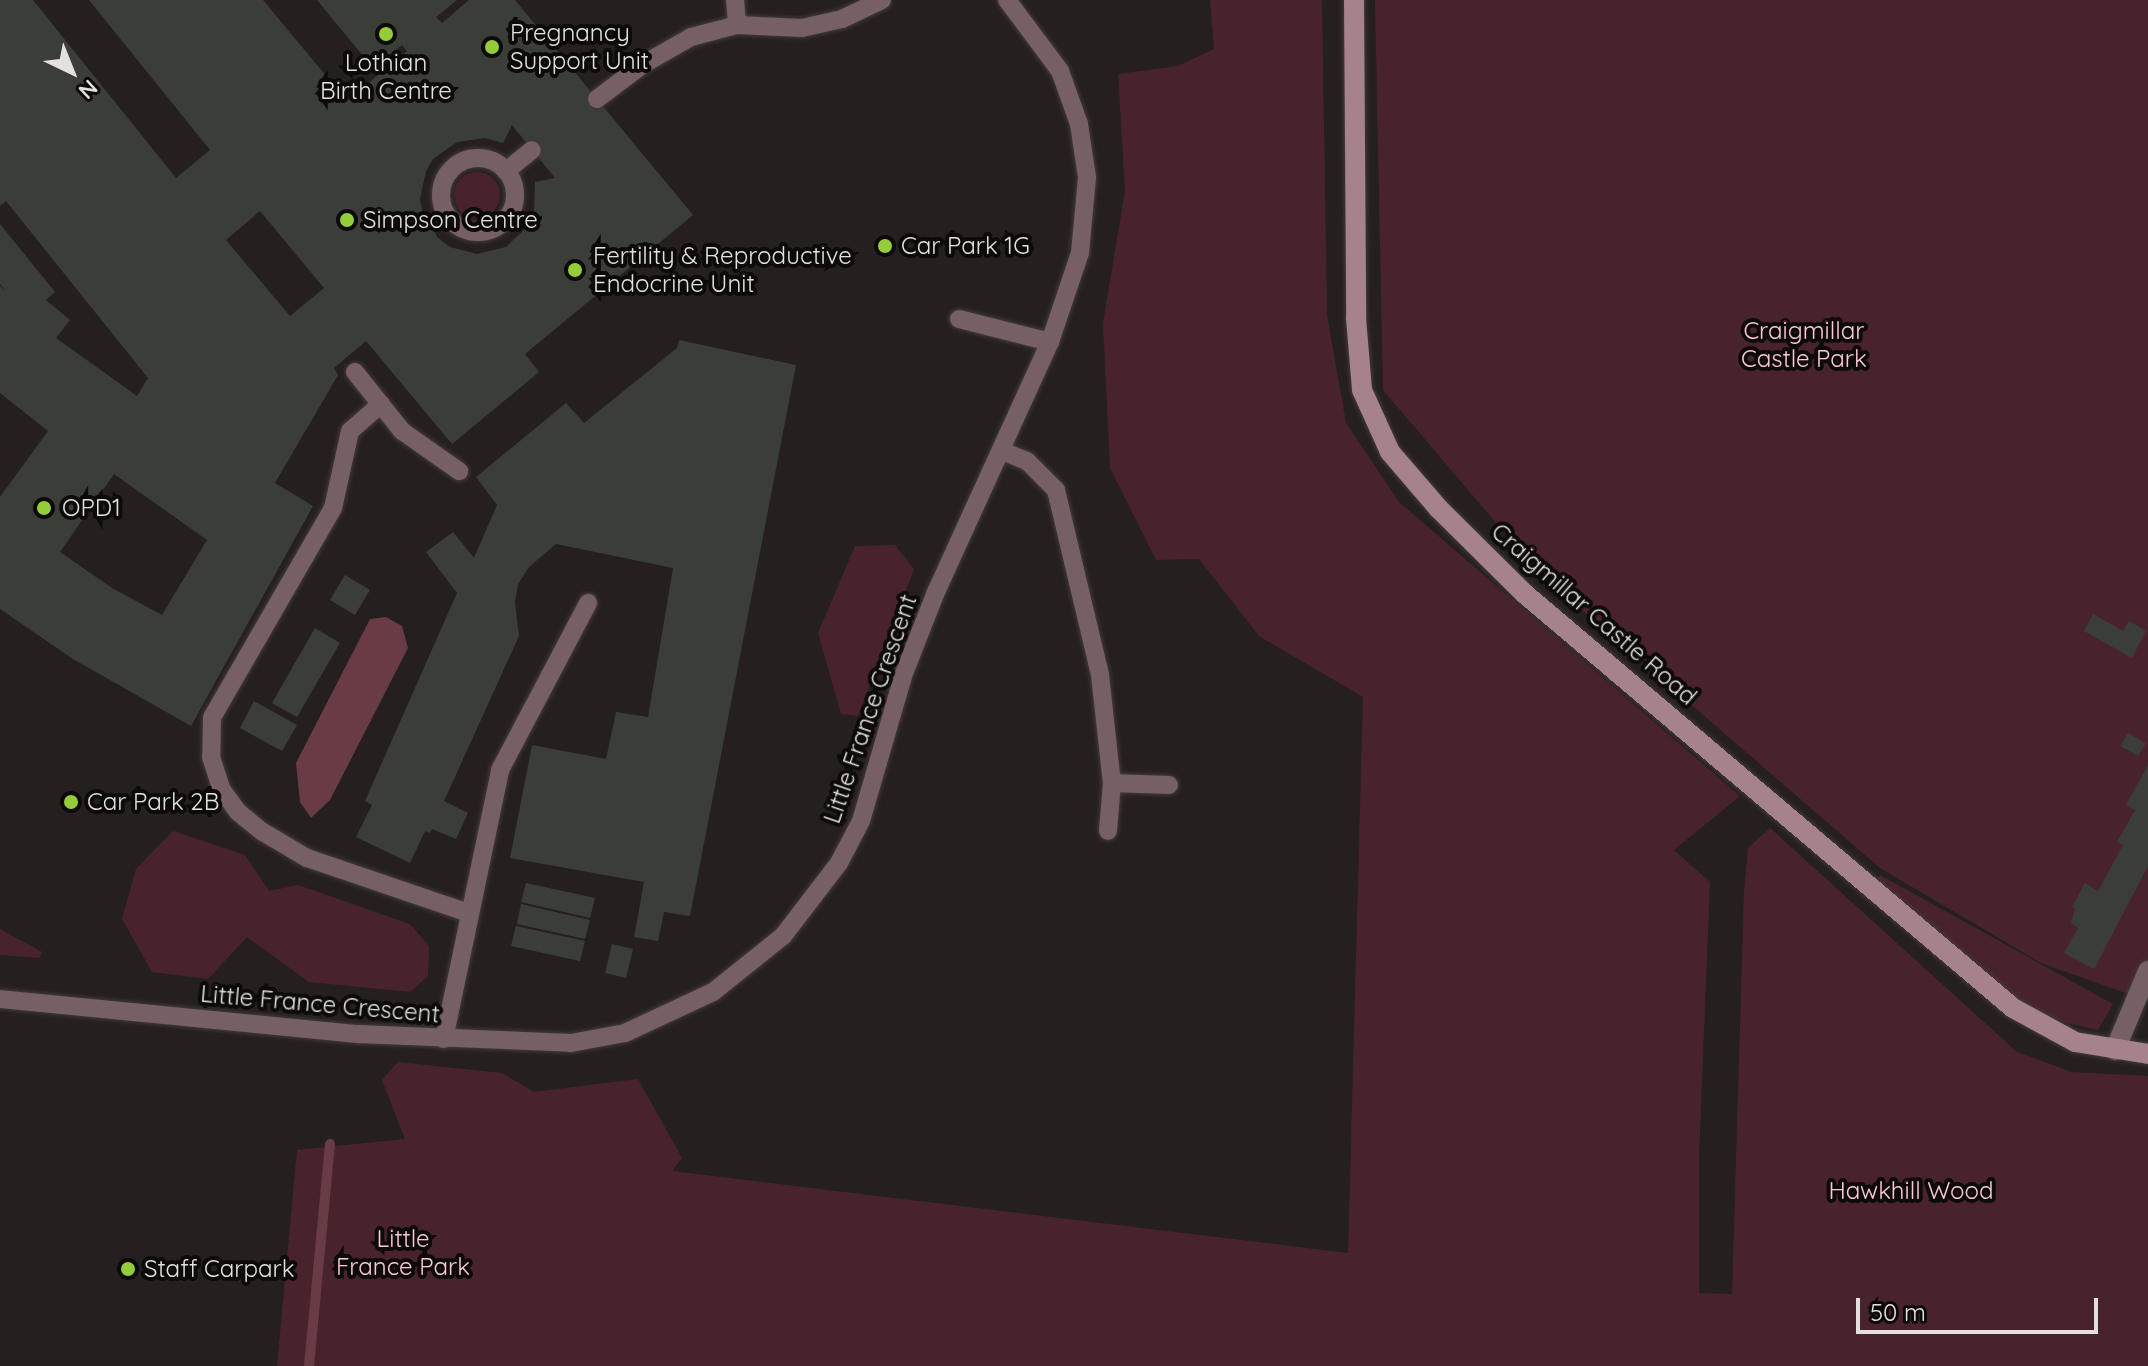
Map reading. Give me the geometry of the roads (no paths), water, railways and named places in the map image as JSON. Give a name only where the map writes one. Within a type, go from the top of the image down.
[{"type":"street","name":"Craigmillar Castle Road","points":[[1354,0],[1356,318],[1362,390],[1390,452],[1439,509],[1525,594],[2013,1008],[2075,1042],[2148,1054]]},
{"type":"street","points":[[2115,1050],[2148,971]]},
{"type":"lane","points":[[735,0],[737,25]]},
{"type":"lane","points":[[597,99],[642,65],[691,37],[737,25],[802,28],[842,19],[882,0]]},
{"type":"lane","name":"Little France Crescent","points":[[0,999],[329,1032],[571,1043],[625,1033],[713,992],[783,936],[839,863],[861,821],[909,662],[936,592],[1050,342],[1080,253],[1087,177],[1079,124],[1060,71],[1007,0]]},
{"type":"lane","points":[[506,171],[532,150]]},
{"type":"lane","points":[[472,158],[485,159],[506,171],[515,196],[506,220],[484,232],[471,232],[449,219],[440,195],[449,171],[472,158]]},
{"type":"lane","points":[[959,319],[1050,342]]},
{"type":"lane","points":[[355,372],[402,431],[459,471]]},
{"type":"lane","points":[[381,404],[350,431],[333,508],[212,718],[211,757],[222,790],[238,812],[263,832],[307,858],[469,913]]},
{"type":"lane","points":[[1002,451],[1027,461],[1056,490],[1100,675],[1112,783],[1108,831]]},
{"type":"lane","points":[[444,1039],[500,770],[588,603]]},
{"type":"lane","points":[[1112,783],[1169,785]]},
{"type":"waterway","points":[[309,1366],[330,1144]]},
{"type":"place","name":"Lothian Birth Centre","points":[[386,34]]},
{"type":"place","name":"Pregnancy Support Unit","points":[[492,47]]},
{"type":"place","name":"Simpson Centre","points":[[347,220]]},
{"type":"place","name":"Car Park 1G","points":[[885,246]]},
{"type":"place","name":"Fertility & Reproductive Endocrine Unit","points":[[575,270]]},
{"type":"place","name":"OPD1","points":[[44,508]]},
{"type":"place","name":"Car Park 2B","points":[[71,802]]},
{"type":"place","name":"Staff Carpark","points":[[128,1269]]},
{"type":"park label","name":"Craigmillar Castle Park","points":[[1804,345]]},
{"type":"park label","name":"Hawkhill Wood","points":[[1911,1191]]},
{"type":"park label","name":"Little France Park","points":[[403,1253]]}]
